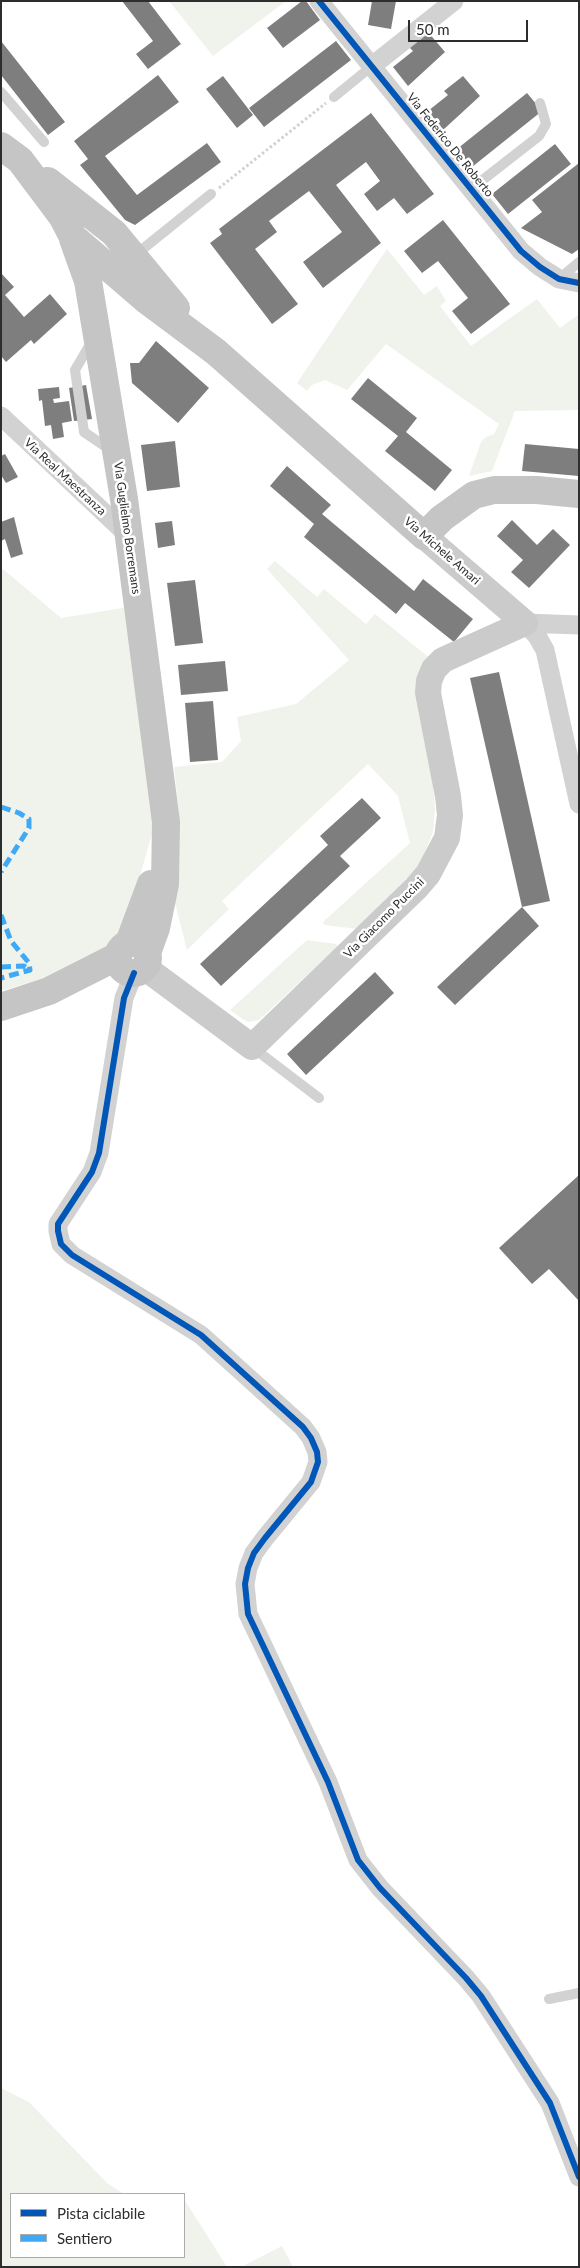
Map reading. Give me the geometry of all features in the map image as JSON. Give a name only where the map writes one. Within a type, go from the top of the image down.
[{"type":"main road","points":[[8,157],[56,207],[94,270],[107,256],[120,258],[151,293]]},
{"type":"main road","points":[[8,157],[114,233],[134,256],[151,293]]},
{"type":"main road","name":"Via Guglielmo Borremans","points":[[94,270],[96,329],[130,537],[166,822],[134,961]]},
{"type":"main road","points":[[96,329],[100,311],[112,302],[151,293]]},
{"type":"main road","name":"Via Michele Amari","points":[[151,293],[424,536],[525,623]]},
{"type":"main road","points":[[424,536],[442,518],[474,495],[494,490],[537,490],[579,494]]},
{"type":"main road","name":"Via Giacomo Puccini","points":[[252,1047],[416,888],[428,874],[447,838],[450,815],[428,693],[429,681],[434,669],[443,660],[525,623]]},
{"type":"main road","points":[[1,1007],[49,991],[75,990],[134,961],[252,1047]]},
{"type":"street","name":"Via Federico De Roberto","points":[[319,1],[521,251],[540,268],[559,279],[579,283]]},
{"type":"street","points":[[372,66],[454,1]]},
{"type":"street","name":"Via Real Maestranza","points":[[1,416],[130,537]]},
{"type":"street","points":[[525,623],[579,625]]},
{"type":"street","name":"Via Michele Amari","points":[[525,623],[537,636],[545,650],[579,804]]},
{"type":"street","points":[[134,961],[124,998],[99,1153],[92,1172],[58,1224],[61,1244],[72,1255],[201,1335],[303,1427],[311,1438],[317,1452],[318,1462],[311,1482],[254,1553],[248,1568],[245,1584],[248,1614],[324,1774],[358,1860],[380,1888],[481,1996],[550,2103],[579,2177]]},
{"type":"lane","points":[[334,96],[372,66]]},
{"type":"lane","points":[[1,92],[44,142]]},
{"type":"lane","name":"Via Federico De Roberto","points":[[471,189],[539,136],[546,124],[540,103]]},
{"type":"lane","points":[[134,256],[211,194]]},
{"type":"lane","points":[[559,279],[579,262]]},
{"type":"lane","points":[[252,1047],[319,1098]]},
{"type":"lane","points":[[549,1999],[579,1993]]},
{"type":"path","points":[[211,194],[334,96]]},
{"type":"shaded area","points":[[169,1],[286,1],[213,56]]},
{"type":"shaded area","points":[[387,249],[424,295],[437,286],[446,301],[440,306],[471,346],[537,299],[560,328],[579,314],[579,410],[515,411],[492,471],[469,476],[481,442],[486,437],[494,434],[499,424],[386,344],[347,390],[325,380],[312,385],[307,391],[297,383]]},
{"type":"shaded area","points":[[275,561],[317,597],[324,589],[366,624],[375,614],[431,659],[419,680],[415,696],[433,784],[435,810],[433,832],[420,865],[358,929],[324,925],[323,922],[410,843],[398,796],[368,764],[222,901],[229,909],[187,950],[175,903],[179,813],[174,767],[222,762],[241,741],[237,717],[296,704],[349,660],[267,569]]},
{"type":"shaded area","points":[[3,569],[61,618],[135,606],[156,819],[123,937],[68,971],[1,991],[1,570]]},
{"type":"shaded area","points":[[307,940],[336,944],[338,946],[259,1020],[249,1022],[230,1010]]},
{"type":"shaded area","points":[[1,2088],[29,2102],[107,2183],[122,2193],[10,2193],[10,2258],[185,2258],[185,2201],[227,2267],[1,2267]]},
{"type":"shaded area","points":[[282,2246],[293,2267],[241,2267]]},
{"type":"building","points":[[122,1],[148,1],[181,44],[148,69],[136,54],[153,41]]},
{"type":"building","points":[[302,1],[306,1],[320,20],[283,48],[267,28]]},
{"type":"building","points":[[372,1],[396,1],[391,29],[368,25]]},
{"type":"building","points":[[428,32],[445,52],[408,86],[393,67],[413,51],[409,47]]},
{"type":"building","points":[[1,41],[65,122],[48,135],[1,75]]},
{"type":"building","points":[[336,41],[351,60],[264,127],[249,108]]},
{"type":"building","points":[[158,75],[179,102],[105,156],[137,195],[207,143],[221,162],[135,225],[125,220],[80,165],[88,159],[74,141]]},
{"type":"building","points":[[223,76],[253,115],[237,128],[206,89]]},
{"type":"building","points":[[463,76],[480,96],[443,130],[428,111],[448,95],[444,91]]},
{"type":"building","points":[[527,93],[542,111],[472,167],[457,149]]},
{"type":"building","points":[[371,113],[434,194],[407,214],[394,198],[377,211],[364,194],[380,181],[366,162],[336,185],[381,243],[323,288],[303,262],[342,232],[309,191],[269,221],[277,232],[255,249],[298,304],[272,324],[210,243],[222,234],[219,229]]},
{"type":"building","points":[[555,144],[571,164],[508,214],[492,194]]},
{"type":"building","points":[[579,163],[579,249],[572,254],[521,228],[542,212],[532,200]]},
{"type":"building","points":[[443,220],[510,304],[471,334],[452,311],[468,298],[438,261],[422,273],[404,251]]},
{"type":"building","points":[[1,273],[14,287],[5,295],[24,317],[50,294],[67,314],[34,344],[31,340],[6,362],[1,356]]},
{"type":"building","points":[[156,341],[209,388],[178,423],[132,383],[130,363],[139,363]]},
{"type":"building","points":[[368,378],[417,418],[406,432],[452,470],[435,491],[385,451],[398,436],[351,399]]},
{"type":"building","points":[[86,385],[92,419],[74,421],[69,388]]},
{"type":"building","points":[[59,387],[60,398],[53,399],[54,403],[69,401],[72,421],[62,423],[64,437],[53,439],[51,425],[45,426],[42,400],[39,401],[38,389]]},
{"type":"building","points":[[175,441],[180,487],[147,491],[141,445]]},
{"type":"building","points":[[525,444],[579,449],[579,476],[522,471]]},
{"type":"building","points":[[5,454],[18,477],[6,483],[1,475],[1,456]]},
{"type":"building","points":[[287,466],[331,505],[322,514],[414,591],[423,579],[473,619],[454,642],[405,603],[396,614],[304,537],[314,524],[270,486]]},
{"type":"building","points":[[14,517],[23,554],[11,558],[5,539],[1,541],[1,522]]},
{"type":"building","points":[[512,520],[537,545],[553,529],[570,545],[529,588],[511,572],[523,560],[497,536]]},
{"type":"building","points":[[172,521],[175,545],[158,548],[155,523]]},
{"type":"building","points":[[195,580],[203,643],[175,646],[167,583]]},
{"type":"building","points":[[225,661],[228,691],[181,695],[178,665]]},
{"type":"building","points":[[499,672],[550,901],[522,907],[470,678]]},
{"type":"building","points":[[213,701],[218,760],[190,762],[185,703]]},
{"type":"building","points":[[362,798],[381,818],[340,856],[350,866],[221,986],[200,964],[328,845],[320,836]]},
{"type":"building","points":[[522,907],[539,926],[455,1005],[437,987]]},
{"type":"building","points":[[375,972],[394,993],[306,1075],[287,1054]]},
{"type":"building","points":[[579,1175],[579,1301],[549,1269],[532,1284],[499,1248]]},
{"type":"marked path","points":[[1,807],[19,813],[29,819],[29,828],[1,872]]},
{"type":"marked path","points":[[1,915],[11,941],[29,963],[30,970],[1,978]]},
{"type":"marked path","points":[[1,967],[24,966],[30,970]]},
{"type":"cycle path","points":[[319,1],[521,251],[540,267],[559,279],[579,283]]},
{"type":"cycle path","points":[[134,973],[124,998],[99,1153],[92,1172],[58,1224],[61,1244],[72,1255],[201,1335],[303,1427],[311,1438],[317,1452],[318,1462],[311,1482],[254,1553],[248,1568],[245,1584],[248,1614],[328,1782],[358,1860],[380,1888],[481,1996],[550,2103],[579,2177]]}]
